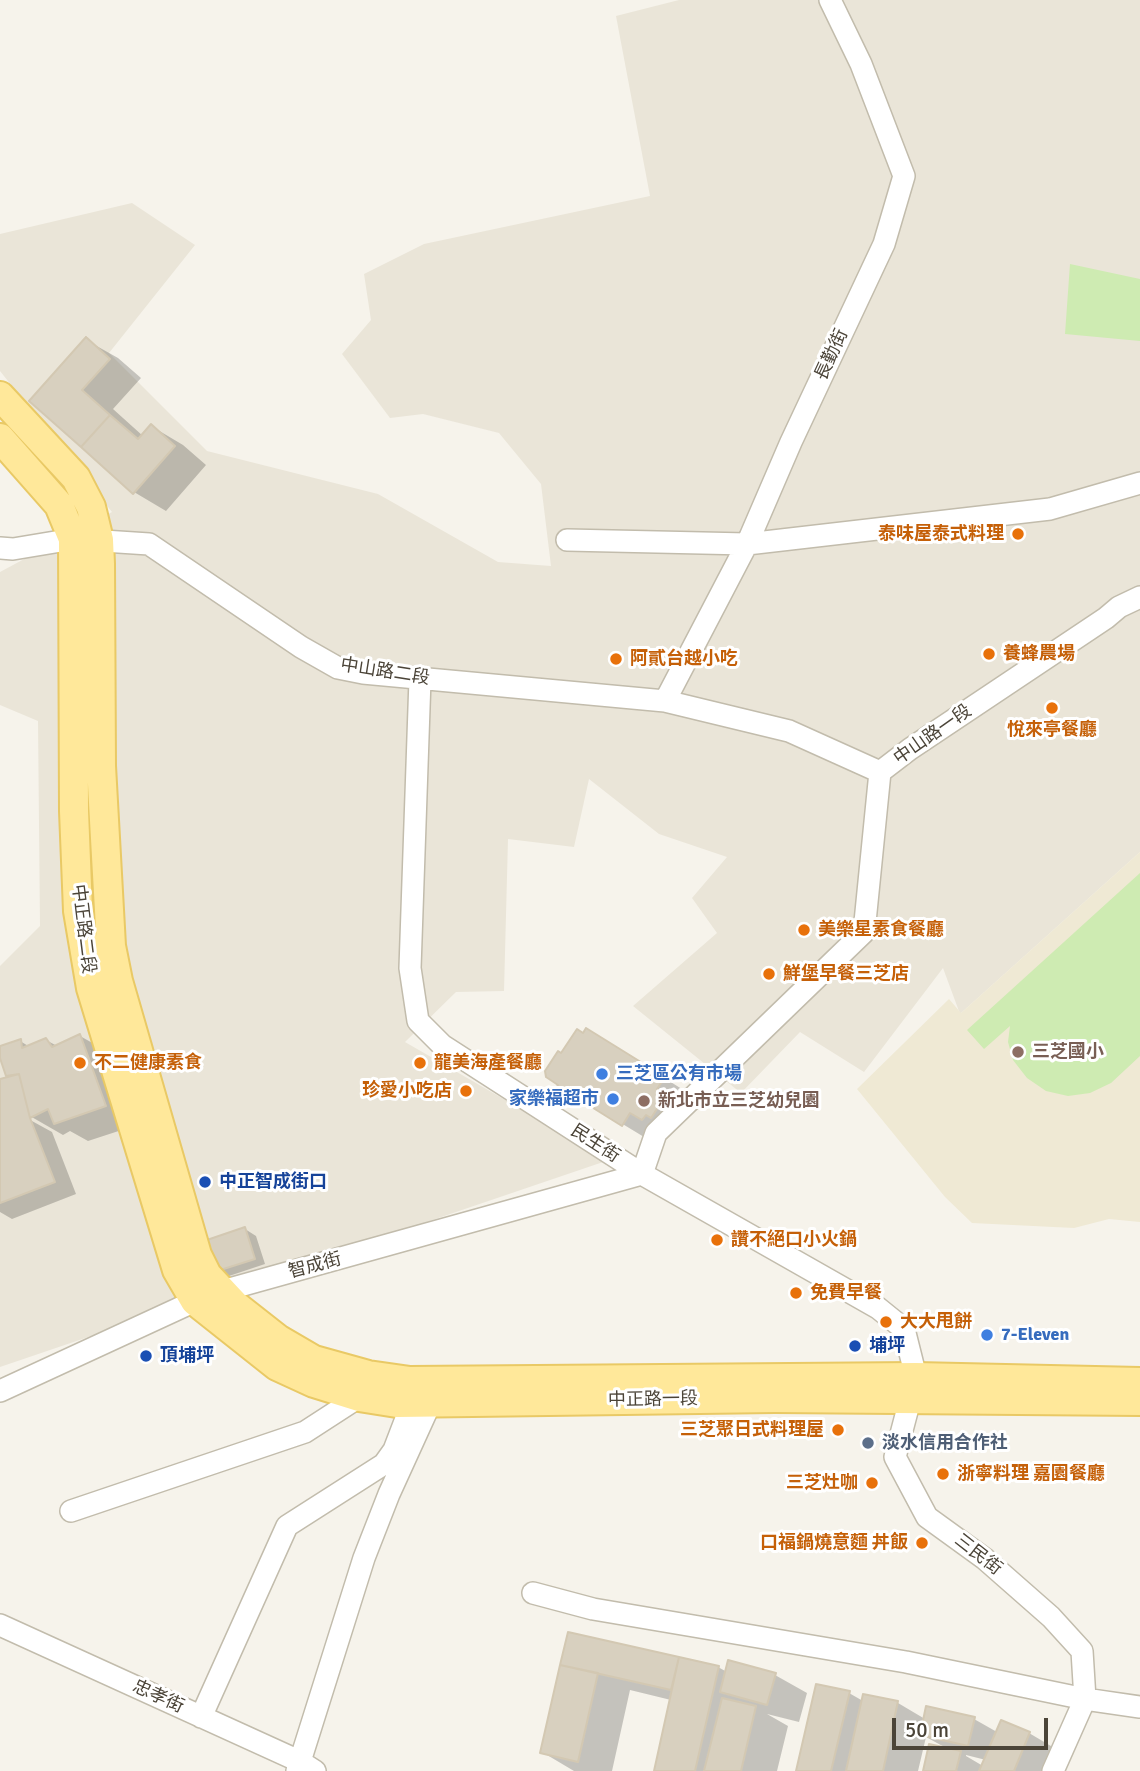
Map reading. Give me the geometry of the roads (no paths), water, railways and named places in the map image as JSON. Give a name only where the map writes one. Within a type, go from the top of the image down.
[{"type":"main road","points":[[0,396],[76,478],[91,508],[86,540]]},
{"type":"main road","points":[[0,438],[86,540]]},
{"type":"main road","name":"中正路二段","points":[[86,540],[111,946],[118,981],[197,1255],[208,1275],[222,1291]]},
{"type":"main road","name":"中正路二段","points":[[86,540],[74,811],[78,911],[95,1000],[177,1270],[195,1301]]},
{"type":"main road","name":"中正路一段","points":[[222,1291],[236,1306],[278,1339],[314,1360],[363,1386],[421,1403],[775,1398],[913,1388],[1140,1401]]},
{"type":"main road","name":"中正路一段","points":[[195,1301],[277,1366],[314,1383],[363,1386],[410,1381],[913,1388],[1140,1382]]},
{"type":"street","name":"長勤街","points":[[665,701],[747,544],[884,244],[904,176],[861,64],[830,0]]},
{"type":"street","points":[[567,540],[747,544],[1050,509],[1140,483]]},
{"type":"street","name":"中山路二段","points":[[0,548],[13,549],[86,540],[149,544],[301,647],[338,668],[420,679],[665,701]]},
{"type":"street","name":"中山路一段","points":[[665,701],[789,731],[880,772],[1119,607],[1140,597]]},
{"type":"street","name":"民生街","points":[[420,679],[410,968],[418,1021],[442,1045],[642,1174],[878,1308],[904,1329],[913,1388]]},
{"type":"street","points":[[642,1174],[656,1133],[864,932],[880,772]]},
{"type":"street","name":"智成街","points":[[0,1391],[222,1291],[642,1174]]},
{"type":"street","points":[[71,1511],[305,1432],[363,1386]]},
{"type":"street","name":"三民街","points":[[913,1388],[895,1457],[927,1517],[985,1559],[1051,1617],[1082,1651],[1085,1699]]},
{"type":"street","points":[[201,1717],[287,1526],[384,1464],[421,1403]]},
{"type":"street","points":[[304,1768],[364,1558],[421,1403]]},
{"type":"street","points":[[533,1593],[593,1609],[906,1662],[1085,1699],[1140,1707]]},
{"type":"street","name":"忠孝街","points":[[0,1625],[201,1717],[304,1768]]},
{"type":"street","points":[[1054,1771],[1085,1699]]},
{"type":"place","name":"泰味屋泰式料理","points":[[1018,534]]},
{"type":"place","name":"養蜂農場","points":[[989,654]]},
{"type":"place","name":"阿貳台越小吃","points":[[616,659]]},
{"type":"place","name":"悅來亭餐廳","points":[[1052,708]]},
{"type":"place","name":"美樂星素食餐廳","points":[[804,930]]},
{"type":"place","name":"鮮堡早餐三芝店","points":[[769,974]]},
{"type":"place","name":"三芝國小","points":[[1018,1052]]},
{"type":"place","name":"不二健康素食","points":[[80,1063]]},
{"type":"place","name":"龍美海產餐廳","points":[[420,1063]]},
{"type":"place","name":"三芝區公有市場","points":[[602,1074]]},
{"type":"place","name":"珍愛小吃店","points":[[466,1091]]},
{"type":"place","name":"家樂福超市","points":[[613,1099]]},
{"type":"place","name":"新北市立三芝幼兒園","points":[[644,1101]]},
{"type":"place","name":"中正智成街口","points":[[205,1182]]},
{"type":"place","name":"讚不絕口小火鍋","points":[[717,1240]]},
{"type":"place","name":"免費早餐","points":[[796,1293]]},
{"type":"place","name":"大大甩餅","points":[[886,1322]]},
{"type":"place","name":"7-Eleven","points":[[987,1335]]},
{"type":"place","name":"埔坪","points":[[855,1346]]},
{"type":"place","name":"頂埔坪","points":[[146,1356]]},
{"type":"place","name":"三芝聚日式料理屋","points":[[838,1430]]},
{"type":"place","name":"淡水信用合作社","points":[[868,1443]]},
{"type":"place","name":"浙寧料理 嘉園餐廳","points":[[943,1474]]},
{"type":"place","name":"三芝灶咖","points":[[872,1483]]},
{"type":"place","name":"口福鍋燒意麵 丼飯","points":[[922,1543]]}]
